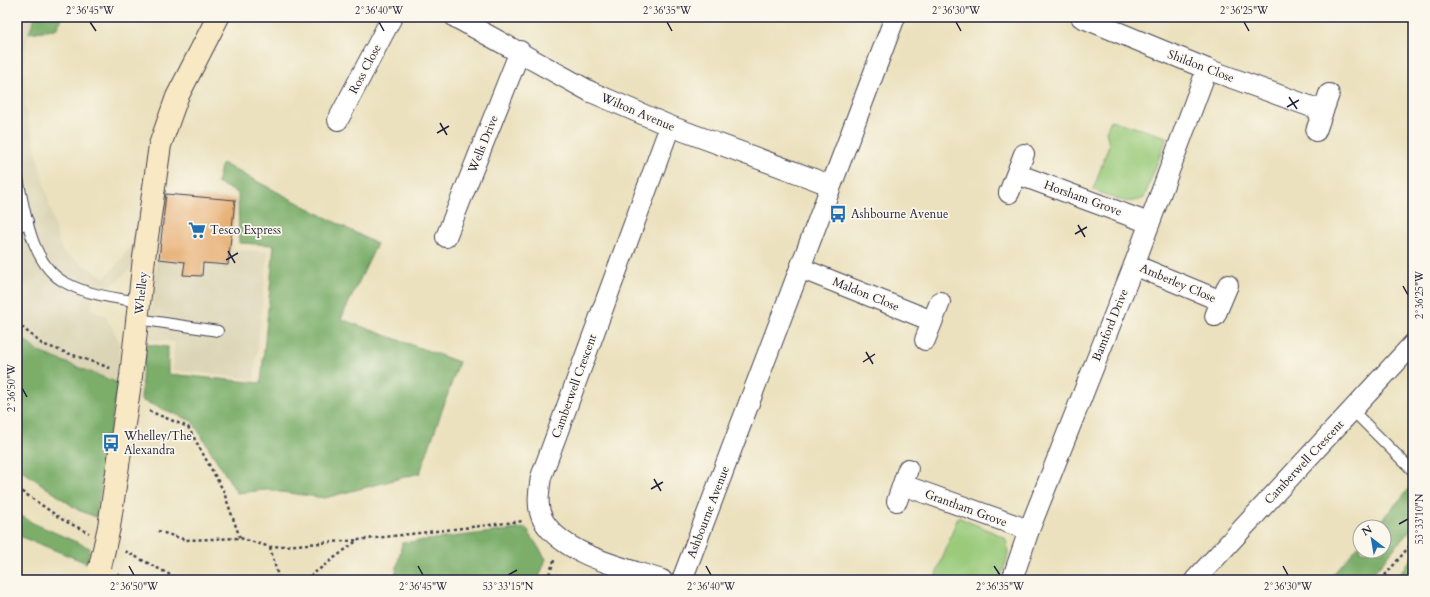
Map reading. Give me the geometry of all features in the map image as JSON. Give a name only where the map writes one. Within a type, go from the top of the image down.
[{"type":"main road","name":"Whelley","points":[[98,574],[100,531],[131,376],[144,258],[160,145],[177,97],[218,17]]},
{"type":"street","name":"Ross Close","points":[[338,120],[392,17]]},
{"type":"street","name":"Wilton Avenue","points":[[455,17],[520,51],[591,92],[670,126],[830,185]]},
{"type":"street","name":"Ashbourne Avenue","points":[[682,580],[830,185],[895,17]]},
{"type":"street","name":"Shildon Close","points":[[1081,17],[1207,69],[1326,103],[1316,131]]},
{"type":"street","name":"Wells Drive","points":[[446,237],[520,51]]},
{"type":"street","name":"Bamford Drive","points":[[1012,580],[1029,530],[1134,265],[1148,222],[1207,69]]},
{"type":"street","name":"Camberwell Crescent","points":[[662,580],[592,556],[561,541],[543,519],[537,498],[541,478],[670,126]]},
{"type":"street","points":[[1009,193],[1024,154]]},
{"type":"street","name":"Horsham Grove","points":[[1017,174],[1148,222]]},
{"type":"street","name":"Amberley Close","points":[[1134,265],[1222,301]]},
{"type":"street","name":"Maldon Close","points":[[800,268],[932,321]]},
{"type":"street","points":[[925,340],[940,302]]},
{"type":"street","name":"Camberwell Crescent","points":[[1195,580],[1413,344]]},
{"type":"street","name":"Grantham Grove","points":[[903,485],[1029,530]]},
{"type":"lane","points":[[17,174],[28,222],[38,254],[45,266],[64,283],[139,311],[218,331]]},
{"type":"lane","points":[[17,228],[28,222]]},
{"type":"lane","points":[[1352,410],[1413,471]]},
{"type":"path","points":[[17,323],[42,344],[131,376]]},
{"type":"path","points":[[149,411],[188,427],[223,490],[240,538]]},
{"type":"path","points":[[17,488],[64,520],[100,531]]},
{"type":"path","points":[[158,531],[186,540],[240,538],[270,547],[358,540],[543,519]]},
{"type":"path","points":[[306,580],[358,540]]},
{"type":"path","points":[[547,580],[561,541]]},
{"type":"path","points":[[1381,580],[1413,542]]},
{"type":"path","points":[[270,547],[279,580]]},
{"type":"path","points":[[125,551],[180,580]]},
{"type":"path","points":[[120,575],[133,580]]},
{"type":"shaded area","points":[[17,17],[35,17],[29,33],[24,55],[25,106],[59,243],[63,252],[105,278],[140,236],[136,264],[108,289],[95,289],[91,310],[105,315],[120,343],[118,383],[39,352],[17,334]]},
{"type":"shaded area","points":[[164,191],[237,198],[232,249],[268,252],[254,379],[172,370],[175,342],[148,339]]},
{"type":"green space","points":[[35,17],[63,17],[56,29],[29,33]]},
{"type":"green space","points":[[1111,120],[1167,137],[1144,198],[1124,201],[1093,190],[1109,145],[1106,131]]},
{"type":"green space","points":[[222,163],[377,244],[341,319],[459,362],[420,473],[325,498],[266,490],[237,493],[192,421],[141,400],[144,344],[168,347],[168,374],[261,383],[274,245],[239,243],[238,193],[217,183]]},
{"type":"green space","points":[[17,334],[39,352],[118,383],[96,517],[78,510],[17,467]]},
{"type":"green space","points":[[1409,489],[1413,493],[1413,527],[1392,551],[1392,519],[1382,519]]},
{"type":"green space","points":[[17,513],[33,523],[90,548],[87,563],[17,535]]},
{"type":"green space","points":[[958,517],[1004,537],[1007,542],[1008,553],[1006,563],[999,580],[934,580]]},
{"type":"green space","points":[[526,528],[546,559],[538,580],[393,580],[395,577],[402,543]]},
{"type":"green space","points":[[1352,553],[1352,559],[1385,559],[1367,580],[1328,580]]},
{"type":"green space","points":[[1413,557],[1413,580],[1394,580]]},
{"type":"building","name":"Tesco Express","points":[[166,194],[235,200],[228,265],[203,263],[202,276],[183,275],[185,262],[159,259]]},
{"type":"place","name":"Ashbourne Avenue","points":[[838,214]]},
{"type":"place","name":"Tesco Express","points":[[197,230]]},
{"type":"place","name":"Whelley/The Alexandra","points":[[111,443]]}]
